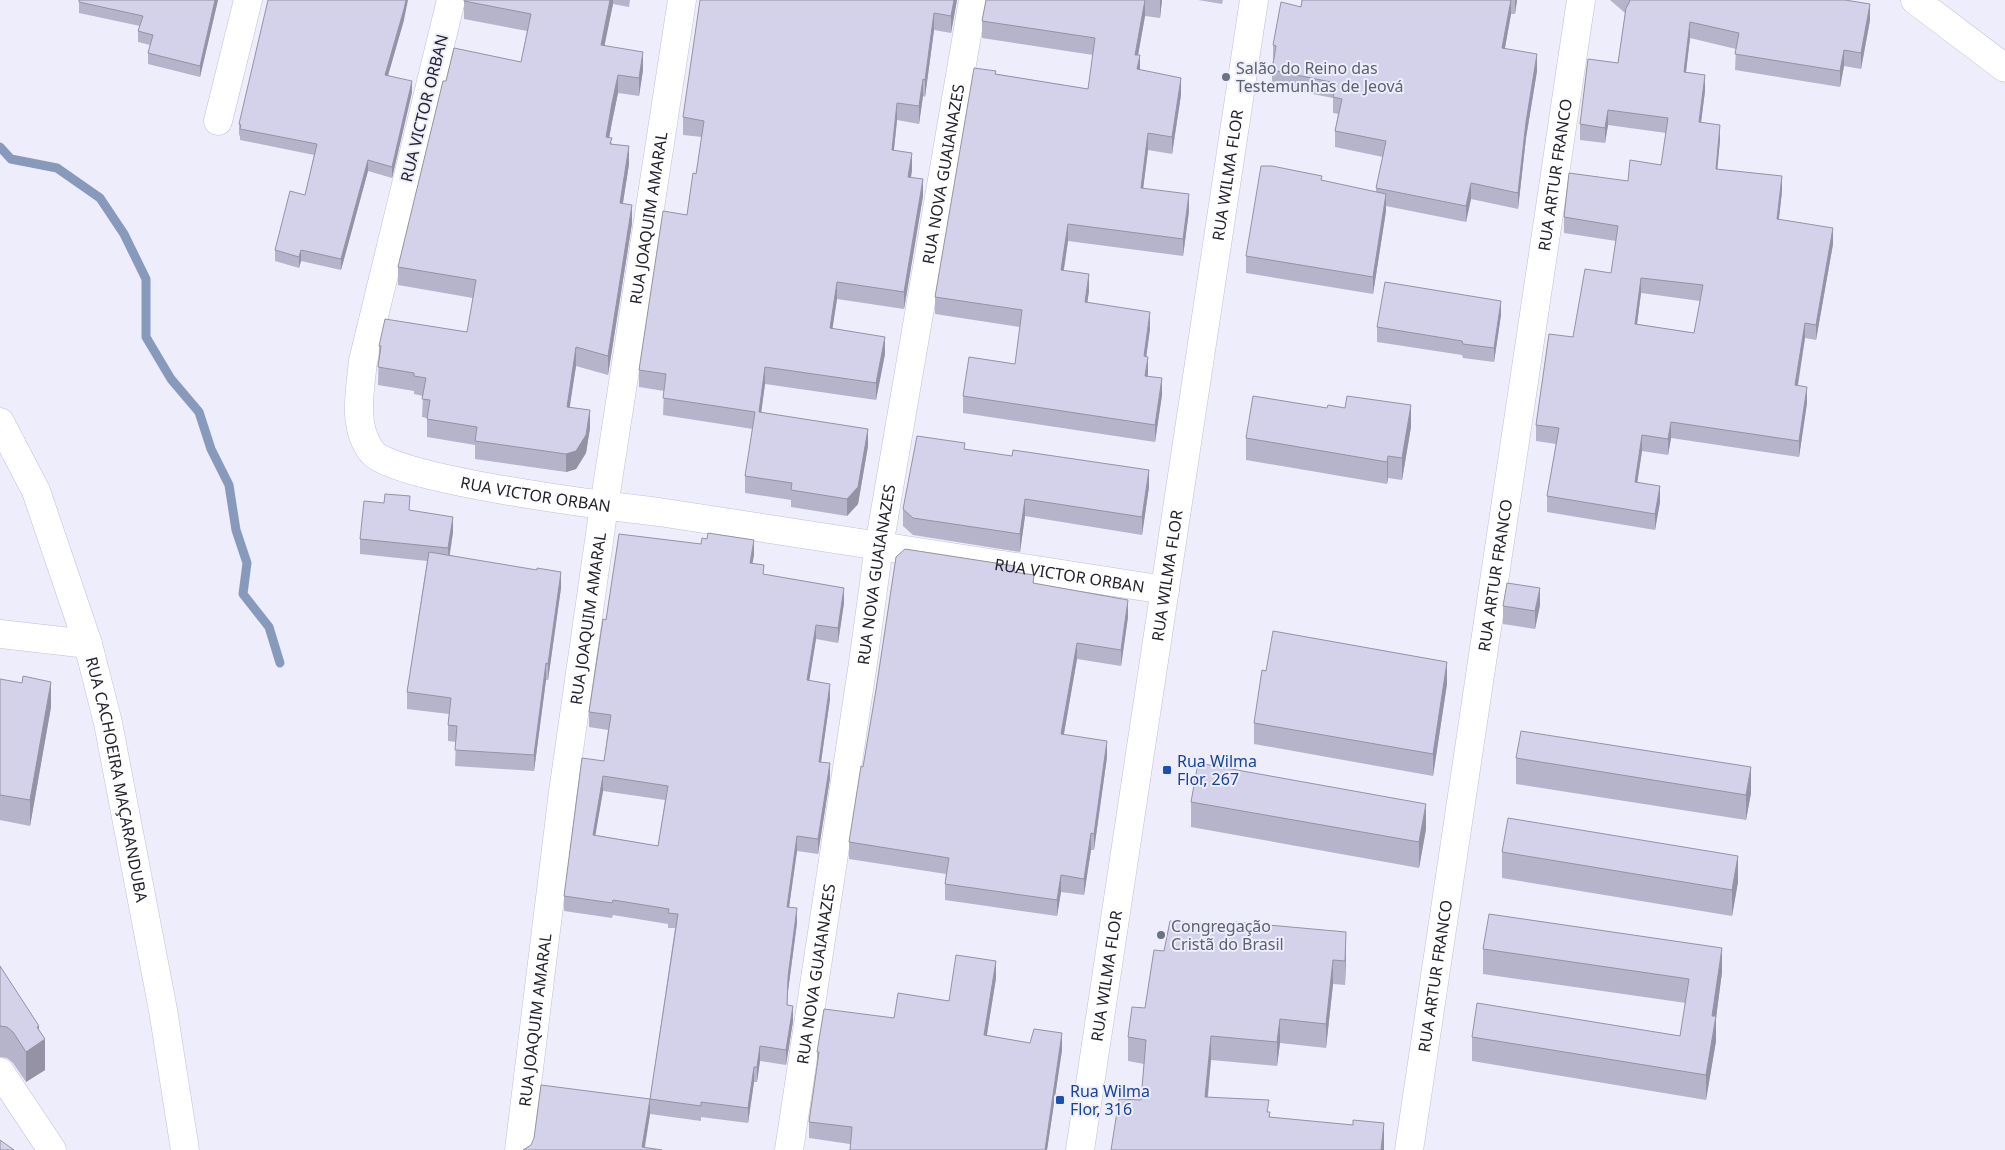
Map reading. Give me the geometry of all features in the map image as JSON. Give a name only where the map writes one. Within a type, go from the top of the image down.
[{"type":"street","points":[[218,121],[248,0]]},
{"type":"street","name":"RUA VICTOR ORBAN","points":[[451,0],[364,361],[358,408],[361,428],[366,443],[374,455],[392,465],[430,475],[604,506],[660,512],[1165,590]]},
{"type":"street","name":"RUA JOAQUIM AMARAL","points":[[519,1150],[563,792],[604,506],[682,0]]},
{"type":"street","name":"RUA NOVA GUAIANAZES","points":[[789,1150],[879,546],[973,0]]},
{"type":"street","name":"RUA WILMA FLOR","points":[[1080,1150],[1254,0]]},
{"type":"street","name":"RUA ARTUR FRANCO","points":[[1408,1150],[1581,0]]},
{"type":"street","points":[[1915,0],[2005,68]]},
{"type":"street","name":"RUA CACHOEIRA MAÇARANDUBA","points":[[0,422],[36,492],[88,644],[110,733],[163,1010],[185,1150]]},
{"type":"street","points":[[0,634],[88,644]]},
{"type":"street","points":[[0,1072],[52,1150]]},
{"type":"building","points":[[79,0],[215,0],[200,66],[148,53],[153,35],[138,31],[143,16],[79,2]]},
{"type":"building","points":[[268,0],[406,0],[385,75],[412,81],[392,167],[368,160],[341,259],[301,250],[299,257],[275,250],[290,191],[305,195],[317,144],[240,129],[241,125],[239,124]]},
{"type":"building","points":[[464,0],[610,0],[601,45],[643,52],[639,78],[618,75],[606,137],[612,138],[610,144],[629,146],[620,203],[632,205],[608,356],[576,347],[567,407],[590,410],[586,435],[576,451],[566,454],[475,441],[477,427],[427,419],[430,400],[422,399],[426,378],[414,376],[414,373],[378,367],[381,346],[379,346],[385,319],[467,332],[476,280],[398,267],[443,81],[446,81],[454,48],[521,62],[531,14]]},
{"type":"building","points":[[700,0],[954,0],[951,16],[934,13],[925,80],[923,79],[919,106],[897,103],[892,150],[912,153],[908,177],[923,179],[904,292],[837,282],[830,328],[885,337],[876,383],[765,367],[759,412],[868,429],[858,487],[847,499],[791,490],[792,483],[745,476],[755,412],[663,398],[666,374],[639,370],[663,211],[687,215],[693,173],[696,174],[704,121],[683,117]]},
{"type":"building","points":[[986,0],[1145,0],[1135,55],[1140,55],[1137,69],[1181,78],[1172,137],[1148,133],[1141,188],[1189,194],[1183,239],[1068,224],[1061,270],[1089,274],[1085,302],[1150,312],[1144,356],[1148,357],[1145,376],[1162,378],[1155,425],[963,396],[969,357],[1015,364],[1022,310],[935,297],[974,68],[996,71],[995,74],[1088,89],[1095,38],[982,21]]},
{"type":"building","points":[[1302,0],[1511,0],[1502,48],[1537,54],[1526,122],[1518,193],[1471,183],[1466,206],[1376,188],[1386,141],[1335,131],[1342,99],[1333,97],[1336,83],[1272,70],[1276,46],[1273,45],[1281,2],[1301,7]]},
{"type":"building","points":[[1845,0],[1870,4],[1861,53],[1844,50],[1840,71],[1735,54],[1739,33],[1690,22],[1684,72],[1705,75],[1699,122],[1720,125],[1716,169],[1782,176],[1777,219],[1833,228],[1816,325],[1805,323],[1795,385],[1807,387],[1799,441],[1671,422],[1668,439],[1642,435],[1635,482],[1660,486],[1655,514],[1547,496],[1559,428],[1536,425],[1549,334],[1573,337],[1585,269],[1611,273],[1618,226],[1564,217],[1569,173],[1628,181],[1630,160],[1661,165],[1668,118],[1608,110],[1605,128],[1580,124],[1588,59],[1618,63],[1626,8],[1630,1]],"holes":[[[1641,278],[1703,285],[1694,333],[1635,324]]]},
{"type":"building","points":[[1261,166],[1272,166],[1322,176],[1321,180],[1386,194],[1373,277],[1246,256]]},
{"type":"building","points":[[1385,282],[1501,301],[1494,348],[1463,344],[1462,341],[1377,327]]},
{"type":"building","points":[[1253,396],[1327,408],[1328,405],[1345,408],[1347,396],[1411,405],[1402,458],[1388,456],[1387,462],[1246,438]]},
{"type":"building","points":[[917,436],[965,443],[964,449],[1012,456],[1013,450],[1149,470],[1142,517],[1025,499],[1020,534],[913,518],[903,509]]},
{"type":"building","points":[[385,494],[410,496],[409,510],[453,517],[448,548],[360,539],[364,501],[384,503]]},
{"type":"building","points":[[708,533],[754,540],[750,563],[764,565],[763,574],[844,588],[838,628],[816,625],[807,680],[830,684],[819,762],[830,763],[818,839],[797,836],[787,907],[797,908],[788,977],[787,1005],[793,1006],[786,1050],[760,1046],[757,1067],[754,1067],[748,1108],[701,1102],[701,1106],[650,1099],[678,914],[668,913],[669,909],[613,900],[612,903],[564,896],[582,758],[604,761],[611,715],[589,712],[603,619],[606,620],[619,534],[701,544],[702,538],[707,539]],"holes":[[[603,776],[668,786],[658,846],[593,835]]]},
{"type":"building","points":[[905,549],[1015,566],[1014,572],[1034,575],[1033,583],[1128,600],[1121,650],[1077,643],[1061,734],[1107,741],[1094,834],[1091,833],[1084,879],[1061,875],[1057,900],[945,884],[949,858],[849,842],[876,690],[896,557]]},
{"type":"building","points":[[429,552],[537,570],[537,568],[561,572],[548,664],[546,663],[534,755],[455,750],[457,726],[448,725],[451,698],[407,692]]},
{"type":"building","points":[[1507,583],[1540,588],[1535,611],[1503,606]]},
{"type":"building","points":[[1273,631],[1447,662],[1433,754],[1254,723],[1262,670],[1266,671]]},
{"type":"building","points":[[23,676],[51,682],[30,800],[0,795],[0,679],[22,683]]},
{"type":"building","points":[[1521,731],[1751,767],[1746,795],[1516,758]]},
{"type":"building","points":[[1198,763],[1426,804],[1419,842],[1191,802]]},
{"type":"building","points":[[1508,818],[1738,856],[1732,890],[1502,852]]},
{"type":"building","points":[[1489,914],[1722,948],[1712,1016],[1716,1016],[1706,1075],[1472,1037],[1477,1003],[1680,1036],[1689,979],[1483,949]]},
{"type":"building","points":[[1170,921],[1235,926],[1235,922],[1346,932],[1345,961],[1333,960],[1326,1024],[1280,1019],[1277,1042],[1211,1036],[1205,1097],[1269,1100],[1267,1112],[1270,1112],[1269,1117],[1353,1125],[1353,1120],[1384,1123],[1381,1150],[1111,1150],[1119,1099],[1141,1100],[1146,1040],[1128,1037],[1132,1007],[1145,1008],[1154,950],[1164,951]]},
{"type":"building","points":[[956,955],[996,961],[984,1035],[1030,1043],[1034,1029],[1062,1033],[1045,1150],[850,1150],[852,1127],[809,1122],[824,1009],[894,1018],[898,993],[949,1001]]},
{"type":"building","points":[[0,966],[39,1026],[37,1027],[45,1039],[26,1052],[13,1032],[7,1027],[0,1026]]},
{"type":"building","points":[[541,1085],[650,1099],[642,1147],[662,1150],[523,1150],[531,1145],[534,1138]]},
{"type":"building","points":[[0,1140],[14,1150],[0,1150]]},
{"type":"waterway","points":[[0,147],[11,159],[57,168],[100,198],[124,234],[146,279],[146,337],[171,379],[199,412],[211,449],[229,485],[236,530],[247,563],[243,594],[269,627],[280,663]]},
{"type":"place","name":"Salão do Reino das Testemunhas de Jeová","points":[[1226,77]]},
{"type":"place","name":"Rua Wilma Flor, 267","points":[[1167,770]]},
{"type":"place","name":"Congregação Cristã do Brasil","points":[[1161,935]]},
{"type":"place","name":"Rua Wilma Flor, 316","points":[[1060,1100]]}]
